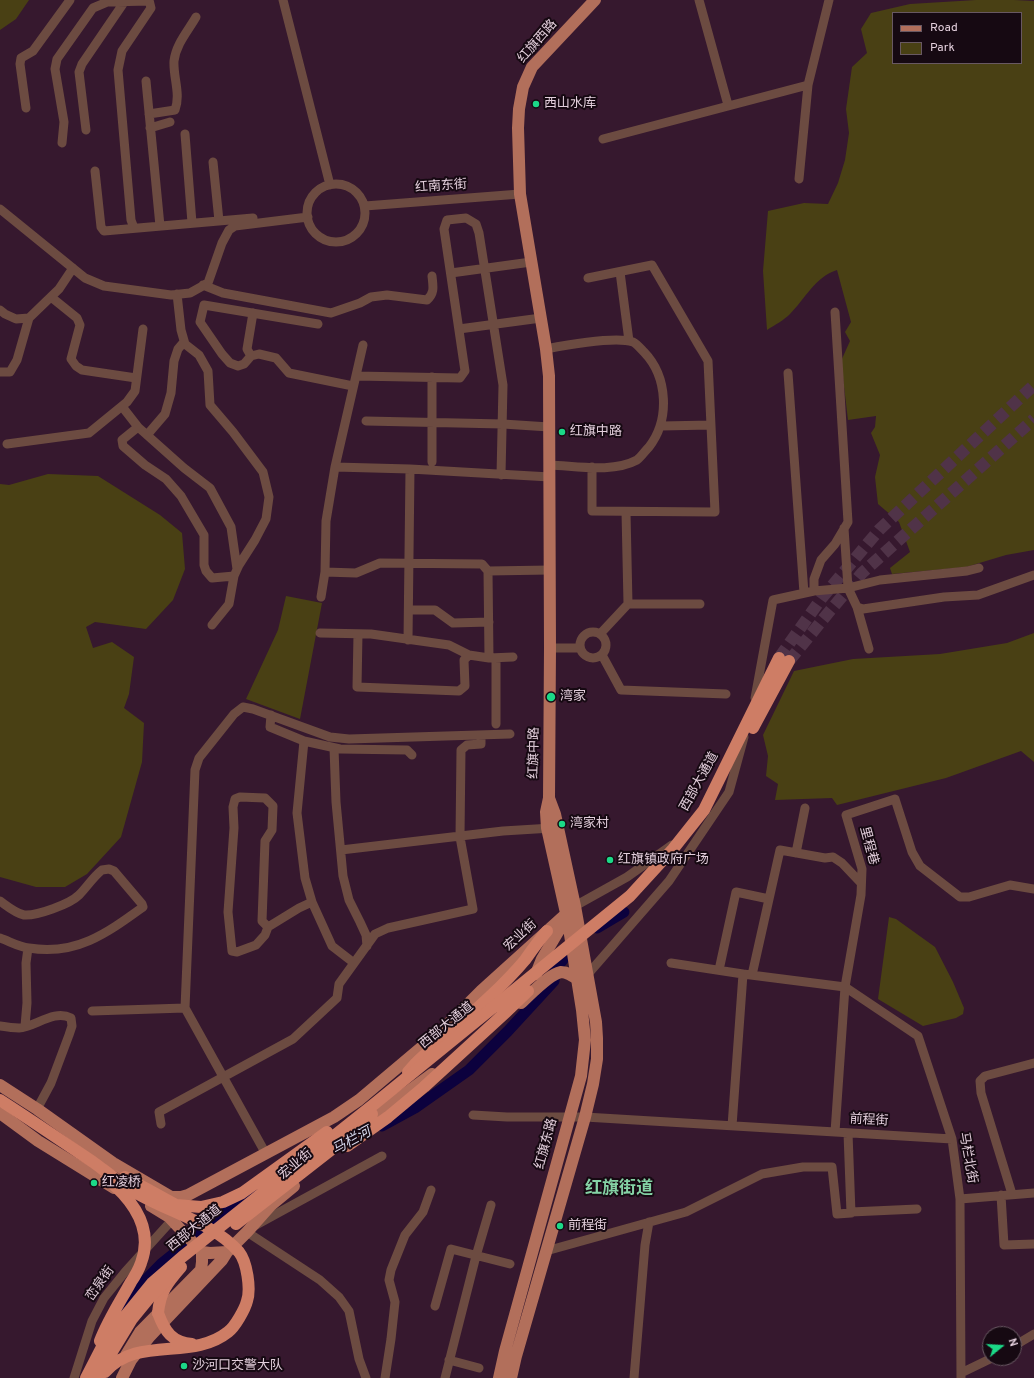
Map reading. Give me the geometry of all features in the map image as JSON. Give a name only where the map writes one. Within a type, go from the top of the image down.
[{"type":"highway","name":"西部大通道","points":[[86,1378],[104,1343],[152,1283],[182,1257],[373,1105],[630,896],[673,849],[704,810],[784,659],[708,813],[677,852],[634,900],[391,1097],[350,1135],[181,1268],[150,1297],[132,1319],[101,1370],[100,1378]]},
{"type":"highway","points":[[395,1086],[416,1063],[509,977],[547,931]]},
{"type":"highway","points":[[286,1185],[328,1160],[388,1117],[526,996]]},
{"type":"highway","points":[[0,1100],[44,1128],[139,1195],[223,1236],[240,1253],[248,1275],[248,1301],[229,1332],[214,1340],[201,1344],[179,1348],[153,1350],[128,1355],[109,1367],[100,1378]]},
{"type":"highway","points":[[101,1168],[128,1178],[176,1205],[201,1208],[223,1202],[242,1193],[317,1139],[373,1105]]},
{"type":"highway","points":[[44,1128],[109,1181],[129,1202],[139,1216],[143,1226],[145,1244],[141,1263],[108,1322],[86,1378]]},
{"type":"highway","points":[[181,1268],[173,1276],[162,1292],[158,1313],[168,1333],[174,1338],[182,1343],[201,1344]]},
{"type":"main road","name":"红旗西路","points":[[523,87],[532,67],[595,0]]},
{"type":"main road","name":"红旗中路","points":[[523,87],[518,128],[520,194],[546,349],[549,376],[549,798],[546,812],[553,828],[570,915]]},
{"type":"main road","name":"宏业街","points":[[37,1109],[113,1163],[171,1197],[188,1195],[334,1117],[359,1100],[442,1030],[481,991],[547,931],[570,915]]},
{"type":"main road","points":[[526,996],[546,953],[570,915]]},
{"type":"main road","name":"红旗东路","points":[[512,1378],[516,1356],[585,1117],[593,1084],[597,1052],[596,1022],[570,915]]},
{"type":"main road","name":"宏业街","points":[[122,1378],[131,1360],[150,1336],[222,1260],[227,1252],[271,1205],[383,1110],[492,1030],[526,996],[562,972],[584,974]]},
{"type":"main road","name":"红旗东路","points":[[499,1378],[580,1076],[585,1040],[584,974]]},
{"type":"main road","points":[[0,1085],[37,1109]]},
{"type":"main road","points":[[0,1113],[38,1141],[112,1187],[159,1210],[176,1223],[198,1248],[202,1262],[201,1270],[140,1332],[120,1364],[115,1378]]},
{"type":"main road","points":[[334,1117],[339,1118],[346,1124],[348,1134],[345,1143]]},
{"type":"main road","points":[[176,1223],[188,1195]]},
{"type":"main road","points":[[198,1248],[210,1253],[227,1252]]},
{"type":"street","points":[[26,108],[20,64],[21,58],[33,51],[70,0]]},
{"type":"street","points":[[62,143],[64,122],[55,69],[57,59],[94,8],[107,2],[149,0],[151,8],[122,51],[118,70],[131,220],[134,228]]},
{"type":"street","points":[[283,0],[330,185]]},
{"type":"street","points":[[699,0],[728,105]]},
{"type":"street","points":[[799,179],[808,85],[829,0]]},
{"type":"street","points":[[86,130],[79,72],[82,64],[125,1]]},
{"type":"street","points":[[149,114],[175,110],[178,103],[174,62],[178,47],[196,17]]},
{"type":"street","points":[[146,81],[160,226]]},
{"type":"street","points":[[603,139],[808,85]]},
{"type":"street","points":[[150,128],[170,122]]},
{"type":"street","points":[[185,134],[192,223]]},
{"type":"street","points":[[213,162],[220,221]]},
{"type":"street","points":[[95,171],[101,227],[104,231],[255,218],[266,222]]},
{"type":"street","points":[[326,185],[346,185],[361,197],[365,206],[363,225],[358,233],[342,242],[332,242],[324,239],[310,226],[308,207],[318,190],[326,185]]},
{"type":"street","name":"红南东街","points":[[365,206],[520,194]]},
{"type":"street","points":[[0,209],[85,278],[104,286],[171,295],[190,293],[208,283],[222,243],[229,230],[234,226],[308,217]]},
{"type":"street","points":[[356,376],[460,378],[465,372],[444,229],[447,220],[466,218],[476,224],[479,233],[503,385],[501,475]]},
{"type":"street","points":[[451,273],[531,262]]},
{"type":"street","points":[[588,278],[652,265],[708,361],[715,512],[592,511],[592,467]]},
{"type":"street","points":[[0,372],[10,372],[17,360],[29,318],[59,289],[73,268]]},
{"type":"street","points":[[620,272],[629,341]]},
{"type":"street","points":[[203,286],[223,293],[331,313],[360,303],[371,297],[387,295],[427,300],[432,296],[433,292],[432,276]]},
{"type":"street","points":[[177,294],[181,330],[184,342],[199,355],[208,371],[210,405],[242,443],[263,472],[269,498],[266,520],[236,572],[229,604],[212,624]]},
{"type":"street","points":[[51,297],[77,318],[80,324],[71,359],[76,366],[82,370],[136,378]]},
{"type":"street","points":[[318,324],[204,305],[200,322],[230,363],[238,366],[244,364],[251,356],[260,354],[276,358],[289,373],[354,386]]},
{"type":"street","points":[[0,310],[4,314],[16,319],[29,318]]},
{"type":"street","points":[[814,591],[814,579],[821,560],[835,544],[848,522],[835,312]]},
{"type":"street","points":[[251,356],[247,349],[254,313]]},
{"type":"street","points":[[459,329],[541,318]]},
{"type":"street","points":[[7,444],[89,433],[127,402],[135,392],[143,329]]},
{"type":"street","points":[[335,467],[410,469],[501,475],[592,467],[616,467],[639,459],[653,441],[661,426],[664,409],[661,382],[651,360],[634,342],[617,339],[546,349]]},
{"type":"street","points":[[147,435],[165,414],[171,393],[174,361],[178,349],[184,342]]},
{"type":"street","points":[[321,597],[325,572],[326,521],[335,467],[363,345]]},
{"type":"street","points":[[788,373],[804,593]]},
{"type":"street","points":[[432,377],[432,462]]},
{"type":"street","points":[[124,409],[138,427],[184,468],[210,488],[231,527],[236,572]]},
{"type":"street","points":[[366,421],[503,424],[549,427]]},
{"type":"street","points":[[661,426],[711,426]]},
{"type":"street","points":[[138,427],[122,440],[123,446],[145,465],[166,478],[181,496],[204,535],[204,564],[206,571],[212,578],[236,572]]},
{"type":"street","points":[[408,640],[410,469]]},
{"type":"street","points":[[600,634],[628,604],[626,512]]},
{"type":"street","points":[[844,528],[848,588],[857,607],[869,649]]},
{"type":"street","points":[[325,572],[356,573],[380,563],[482,564],[488,571],[489,622],[493,658],[496,724]]},
{"type":"street","points":[[584,974],[669,881],[729,792],[757,690],[773,600],[814,591],[848,588],[880,580],[967,571],[979,568]]},
{"type":"street","points":[[488,571],[550,570]]},
{"type":"street","points":[[857,607],[863,609],[944,597],[978,595],[1034,575]]},
{"type":"street","points":[[628,604],[700,604]]},
{"type":"street","points":[[409,610],[435,610],[453,623],[489,622]]},
{"type":"street","points":[[596,632],[600,634],[605,640],[606,644],[604,652],[602,655],[589,658],[581,652],[581,639],[587,633],[596,632]]},
{"type":"street","points":[[320,633],[371,634],[449,645],[469,655],[493,658],[513,657]]},
{"type":"street","points":[[358,634],[357,687],[459,691],[465,686],[464,660],[469,655]]},
{"type":"street","points":[[550,648],[580,648]]},
{"type":"street","points":[[602,655],[621,690],[726,694]]},
{"type":"street","points":[[266,1154],[185,1008],[194,770],[199,758],[234,714],[243,707],[254,709],[330,737],[349,739],[510,734]]},
{"type":"street","points":[[271,715],[270,727],[304,741],[340,749],[407,750],[412,755]]},
{"type":"street","points":[[161,1124],[159,1112],[223,1076],[294,1039],[337,998],[339,984],[376,934],[388,928],[473,909],[460,837],[461,750],[467,745],[481,744],[481,735]]},
{"type":"street","points":[[304,741],[297,813],[305,878],[312,902],[332,946],[354,964]]},
{"type":"street","points":[[334,748],[336,802],[342,876],[349,900],[366,935],[367,946]]},
{"type":"street","points":[[268,927],[262,921],[265,841],[272,830],[273,806],[265,798],[240,797],[235,799],[233,807],[234,828],[228,912],[232,951],[238,952],[256,945],[268,927],[299,908],[312,902]]},
{"type":"street","name":"里程巷","points":[[835,1132],[845,987],[862,883],[862,869],[846,815],[895,799],[912,852],[920,866],[960,897],[969,897],[1010,885],[1034,889]]},
{"type":"street","points":[[796,853],[804,808]]},
{"type":"street","points":[[570,915],[712,817]]},
{"type":"street","points":[[341,850],[503,831],[553,828]]},
{"type":"street","points":[[732,1126],[747,974],[769,899],[780,850],[825,858],[833,857],[842,863],[862,883]]},
{"type":"street","points":[[0,901],[15,912],[24,914],[43,912],[74,899],[102,870],[109,870],[114,871],[143,907],[90,941],[67,949],[28,948],[0,938]]},
{"type":"street","points":[[719,970],[736,892],[769,899]]},
{"type":"street","points":[[25,1026],[27,1002],[26,963],[28,948]]},
{"type":"street","points":[[671,963],[845,987]]},
{"type":"street","name":"马栏北街","points":[[845,987],[918,1036],[952,1139],[960,1199],[961,1376]]},
{"type":"street","points":[[92,1011],[185,1008]]},
{"type":"street","points":[[0,1026],[20,1028],[57,1016],[65,1015],[71,1018],[72,1026],[51,1083],[37,1109]]},
{"type":"street","points":[[1012,1194],[980,1093],[980,1081],[985,1076],[1034,1063]]},
{"type":"street","name":"前程街","points":[[473,1115],[507,1117],[585,1117],[952,1139]]},
{"type":"street","points":[[848,1133],[851,1212]]},
{"type":"street","points":[[252,1226],[382,1156]]},
{"type":"street","points":[[546,1251],[686,1212],[762,1174],[803,1167],[832,1167],[837,1214],[917,1209]]},
{"type":"street","points":[[384,1378],[391,1339],[395,1302],[389,1280],[391,1270],[406,1235],[423,1212],[431,1190]]},
{"type":"street","points":[[960,1199],[1034,1193]]},
{"type":"street","points":[[1001,1195],[1004,1245],[1034,1244]]},
{"type":"street","points":[[445,1378],[476,1256],[491,1205]]},
{"type":"street","points":[[634,1378],[649,1222]]},
{"type":"street","name":"峦泉街","points":[[74,1378],[92,1321],[104,1298],[125,1272],[176,1223]]},
{"type":"street","points":[[252,1226],[339,1297],[349,1311],[359,1359],[366,1378]]},
{"type":"street","points":[[435,1306],[451,1250],[510,1264]]},
{"type":"street","points":[[1022,1341],[1034,1334]]},
{"type":"street","points":[[449,1360],[479,1368]]},
{"type":"street","points":[[961,1376],[982,1364]]},
{"type":"green space","points":[[0,0],[29,0],[16,19],[0,30]]},
{"type":"green space","points":[[976,0],[1034,1],[1034,550],[1006,555],[966,567],[892,574],[890,568],[910,552],[899,522],[878,504],[875,477],[880,455],[871,433],[875,427],[876,416],[848,420],[841,361],[850,341],[845,332],[851,322],[837,270],[829,273],[816,283],[790,314],[767,330],[763,271],[768,211],[804,203],[828,204],[838,183],[845,160],[849,133],[846,109],[852,67],[867,53],[861,29],[871,13],[910,4]]},
{"type":"green space","points":[[48,474],[98,476],[160,515],[182,533],[185,569],[173,600],[146,629],[95,622],[86,627],[93,648],[112,642],[134,657],[129,694],[124,708],[144,723],[142,762],[121,837],[87,874],[65,887],[36,887],[0,877],[0,484],[9,485]]},
{"type":"green space","points":[[286,596],[322,603],[300,719],[246,699],[278,630]]},
{"type":"green space","points":[[1034,633],[1034,762],[1021,751],[946,778],[837,805],[832,798],[775,800],[778,784],[766,776],[768,756],[763,735],[794,671],[853,659],[940,654],[1007,643]]},
{"type":"green space","points":[[889,917],[896,919],[935,947],[953,982],[964,1008],[963,1014],[956,1018],[923,1026],[878,999]]},
{"type":"waterway","name":"马栏河","points":[[597,928],[624,912]]},
{"type":"waterway","name":"马栏河","points":[[382,1126],[415,1108],[469,1070],[508,1031],[554,981],[555,970],[575,944]]},
{"type":"waterway","name":"马栏河","points":[[121,1309],[128,1298],[161,1264],[228,1210],[254,1195]]},
{"type":"tunnel","points":[[779,658],[821,599],[879,530],[1034,385]]},
{"type":"tunnel","points":[[789,661],[862,573],[1034,419]]},
{"type":"place","name":"西山水库","points":[[536,104]]},
{"type":"place","name":"红旗中路","points":[[562,432]]},
{"type":"place","name":"湾家","points":[[551,697]]},
{"type":"place","name":"湾家村","points":[[562,824]]},
{"type":"place","name":"红旗镇政府广场","points":[[610,860]]},
{"type":"place","name":"红凌桥","points":[[94,1183]]},
{"type":"place","name":"前程街","points":[[560,1226]]},
{"type":"place","name":"沙河口交警大队","points":[[184,1366]]},
{"type":"district","name":"红旗街道","points":[[619,1190]]}]
